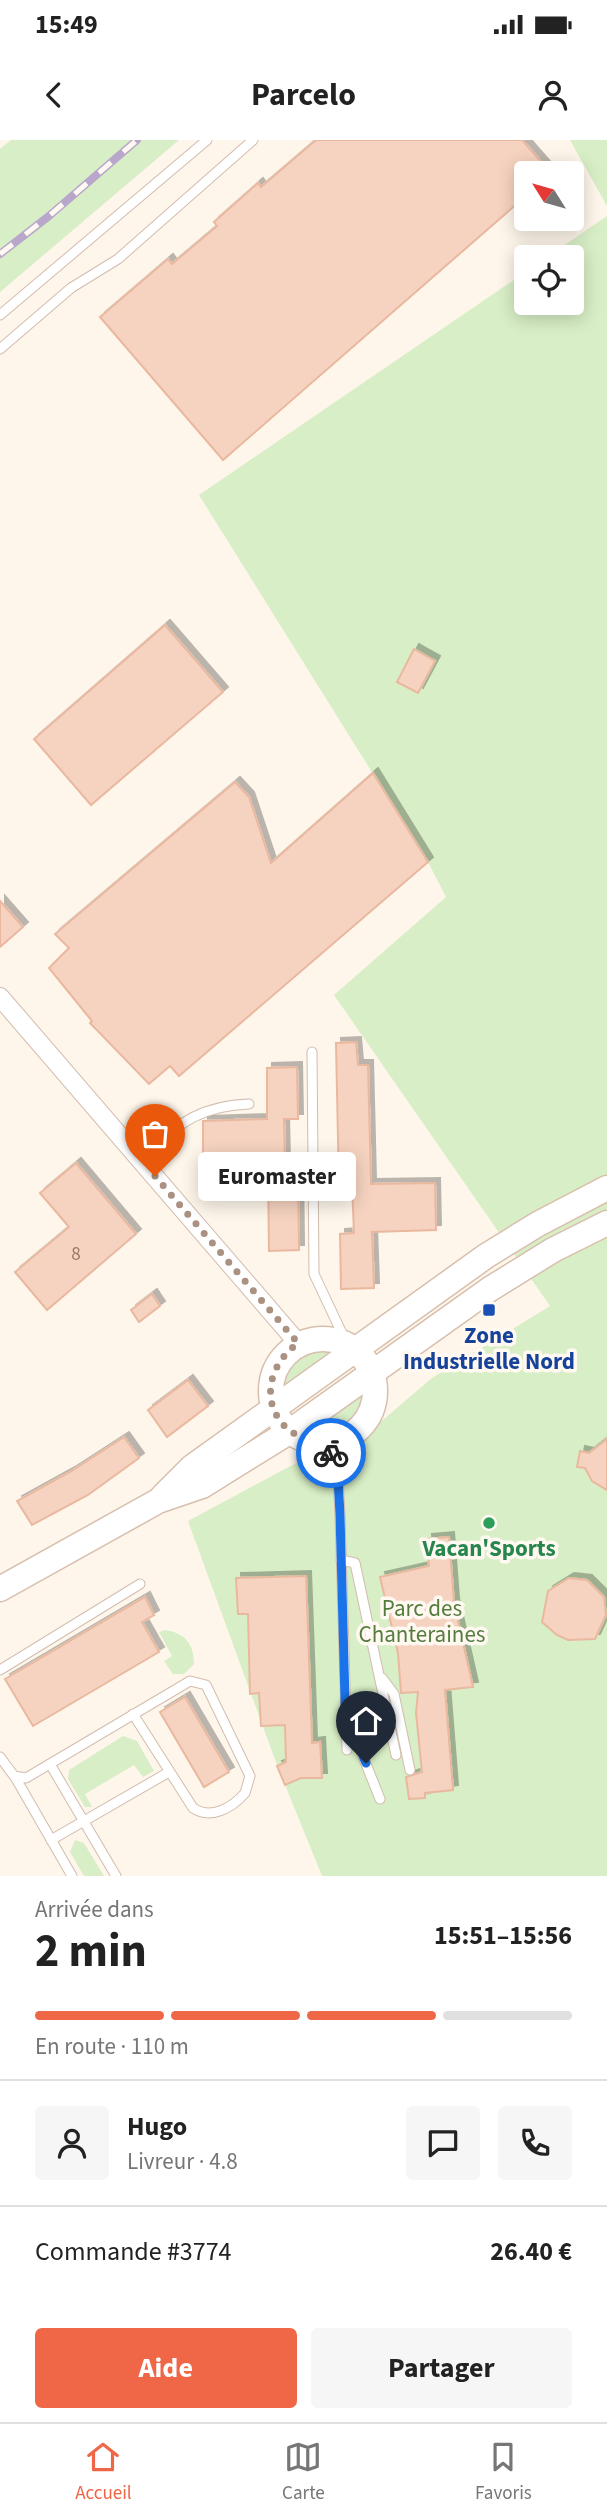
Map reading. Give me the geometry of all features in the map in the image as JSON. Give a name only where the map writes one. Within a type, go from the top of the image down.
[{"type":"main road","points":[[158,1501],[192,1467],[274,1410],[351,1347],[537,1224],[607,1188]]},
{"type":"main road","points":[[0,1589],[158,1501],[202,1486],[289,1432],[490,1289],[553,1250],[607,1223]]},
{"type":"main road","points":[[318,1339],[351,1347],[372,1372],[375,1395],[370,1414],[349,1436],[328,1443],[314,1443],[289,1432],[274,1410],[272,1379],[278,1363],[298,1343],[318,1339]]},
{"type":"street","points":[[0,997],[298,1343]]},
{"type":"lane","points":[[0,315],[207,140]]},
{"type":"lane","points":[[0,349],[71,288],[118,259],[254,140]]},
{"type":"lane","points":[[312,1052],[314,1273],[351,1347]]},
{"type":"lane","points":[[139,1158],[181,1124],[208,1108],[248,1104]]},
{"type":"lane","points":[[328,1443],[338,1478],[347,1750]]},
{"type":"lane","points":[[341,1560],[355,1563],[396,1755]]},
{"type":"lane","points":[[0,1670],[140,1584]]},
{"type":"lane","points":[[381,1677],[394,1694],[410,1770]]},
{"type":"lane","points":[[14,1776],[26,1778],[50,1764],[134,1714],[190,1681],[206,1685],[250,1782],[245,1793],[231,1805],[214,1813],[204,1814],[193,1808],[134,1714]]},
{"type":"lane","points":[[346,1736],[356,1739],[380,1799]]},
{"type":"lane","points":[[0,1757],[14,1776],[72,1876]]},
{"type":"lane","points":[[50,1764],[116,1876]]},
{"type":"lane","points":[[51,1840],[169,1772]]},
{"type":"green space","points":[[11,140],[179,140],[0,292],[0,149]]},
{"type":"green space","points":[[570,140],[607,140],[607,206],[584,161]]},
{"type":"green space","name":"Parc des Chanteraines","points":[[607,216],[607,1876],[322,1876],[277,1765],[188,1521],[311,1455],[344,1453],[432,1378],[550,1306],[334,995],[446,897],[428,862],[199,495],[514,280],[514,315],[584,315],[584,245],[565,245]]},
{"type":"green space","points":[[315,1351],[331,1353],[282,1389],[293,1363]]},
{"type":"green space","points":[[361,1396],[364,1397],[357,1413],[345,1426],[330,1433],[313,1432]]},
{"type":"green space","points":[[165,1630],[183,1637],[190,1645],[194,1664],[184,1674],[173,1674],[164,1661],[172,1656],[159,1632]]},
{"type":"green space","points":[[123,1736],[137,1741],[154,1771],[143,1777],[134,1765],[85,1794],[92,1807],[85,1807],[68,1779],[69,1770]]},
{"type":"green space","points":[[75,1840],[84,1843],[104,1876],[84,1876],[70,1852]]},
{"type":"building","points":[[316,140],[522,140],[540,161],[514,161],[514,206],[223,460],[100,317],[168,259],[172,264],[217,226],[214,222],[258,183],[261,187]]},
{"type":"building","points":[[165,625],[223,692],[91,805],[34,739]]},
{"type":"building","points":[[414,649],[435,661],[418,693],[397,682]]},
{"type":"building","points":[[373,773],[428,862],[179,1076],[170,1066],[149,1084],[90,1023],[92,1021],[49,968],[69,948],[55,934],[235,782],[249,797],[271,863]]},
{"type":"building","points":[[0,901],[23,927],[0,947]]},
{"type":"building","points":[[356,1042],[358,1065],[368,1065],[371,1184],[435,1183],[436,1230],[372,1232],[374,1288],[341,1289],[340,1234],[354,1233],[352,1185],[339,1186],[336,1043]]},
{"type":"building","points":[[297,1067],[298,1119],[284,1119],[285,1167],[298,1167],[299,1250],[269,1251],[268,1168],[203,1168],[203,1121],[267,1119],[267,1068]]},
{"type":"building","points":[[76,1163],[136,1234],[47,1310],[15,1272],[69,1227],[40,1193]]},
{"type":"building","points":[[152,1294],[160,1306],[139,1322],[131,1310]]},
{"type":"building","points":[[188,1380],[208,1406],[167,1437],[148,1410]]},
{"type":"building","points":[[124,1437],[139,1458],[88,1495],[32,1525],[17,1501],[70,1472]]},
{"type":"building","points":[[607,1439],[607,1490],[592,1481],[585,1468],[577,1467],[580,1451],[589,1453]]},
{"type":"building","points":[[449,1537],[454,1603],[473,1687],[445,1690],[453,1790],[425,1793],[425,1798],[409,1799],[406,1777],[422,1772],[416,1713],[418,1692],[401,1693],[398,1653],[380,1577],[429,1566],[427,1539]]},
{"type":"building","points":[[306,1576],[312,1743],[320,1742],[322,1778],[301,1778],[285,1785],[277,1766],[286,1762],[285,1725],[261,1726],[259,1693],[250,1694],[248,1614],[238,1614],[236,1578]]},
{"type":"building","points":[[569,1578],[587,1580],[604,1597],[606,1615],[595,1639],[568,1640],[557,1635],[542,1622],[548,1591]]},
{"type":"building","points":[[145,1597],[154,1615],[142,1622],[159,1652],[33,1726],[5,1679]]},
{"type":"building","points":[[185,1697],[229,1772],[204,1787],[160,1712]]},
{"type":"railway","points":[[0,254],[49,216],[137,140]]},
{"type":"way so far","points":[[155,1176],[284,1323],[298,1343],[278,1363],[272,1379],[271,1397],[274,1410],[289,1432],[314,1443],[328,1443],[331,1453]]},
{"type":"place","name":"Euromaster","points":[[155,1176]]},
{"type":"place","name":"Zone Industrielle Nord","points":[[489,1310]]},
{"type":"place","name":"Vacan'Sports","points":[[489,1523]]},
{"type":"route","points":[[331,1453],[338,1478],[340,1515],[346,1736],[356,1739],[366,1763]]}]
